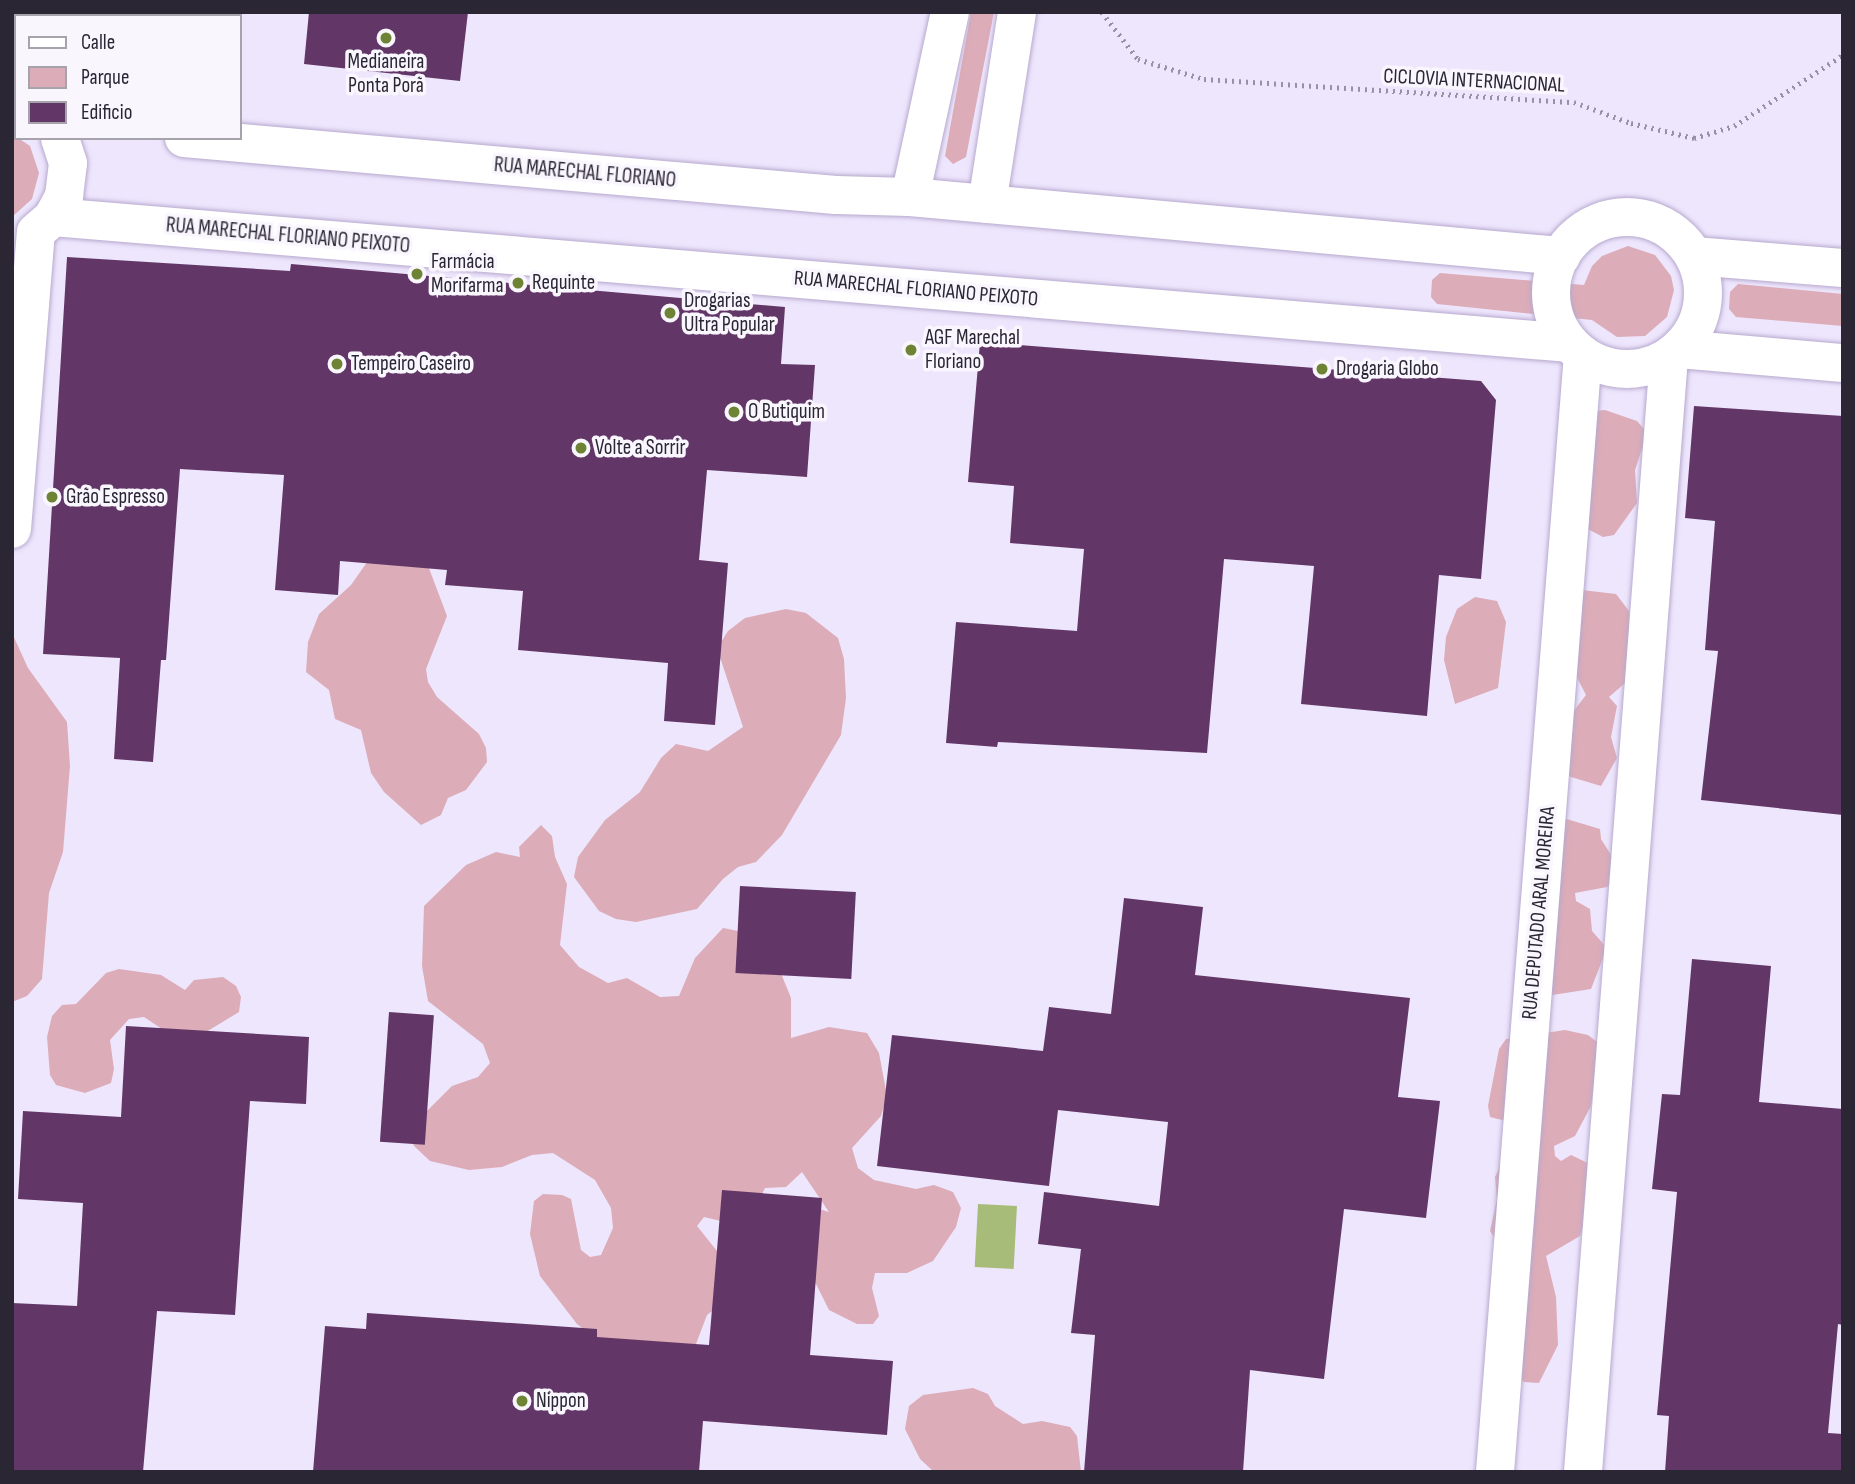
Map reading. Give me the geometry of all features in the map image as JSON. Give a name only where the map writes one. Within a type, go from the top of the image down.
[{"type":"main road","points":[[910,197],[950,12]]},
{"type":"main road","points":[[1017,12],[987,204],[1561,256]]},
{"type":"main road","points":[[12,529],[33,231],[68,179],[60,140]]},
{"type":"main road","name":"RUA MARECHAL FLORIANO","points":[[207,140],[836,195],[910,197],[987,204]]},
{"type":"main road","points":[[1583,1472],[1674,353],[1692,334],[1703,297],[1694,256],[1671,231],[1636,218],[1613,219],[1590,228],[1561,256],[1552,300],[1558,323],[1576,349],[1610,368],[1628,370],[1674,353],[1843,363]]},
{"type":"main road","name":"RUA MARECHAL FLORIANO PEIXOTO","points":[[33,231],[1576,349]]},
{"type":"main road","points":[[1694,256],[1843,268]]},
{"type":"main road","name":"RUA DEPUTADO ARAL MOREIRA","points":[[1495,1472],[1576,349]]},
{"type":"path","name":"CICLOVIA INTERNACIONAL","points":[[1102,12],[1138,59],[1204,79],[1574,102],[1631,123],[1694,138],[1734,125],[1843,55]]},
{"type":"green space","points":[[971,12],[994,12],[966,157],[953,164],[945,156]]},
{"type":"green space","points":[[12,134],[14,140],[21,140],[30,146],[39,173],[32,199],[12,217]]},
{"type":"green space","points":[[1628,246],[1655,255],[1671,276],[1674,290],[1667,317],[1645,336],[1617,337],[1592,320],[1437,304],[1431,297],[1432,280],[1440,273],[1584,285],[1592,266],[1602,256]]},
{"type":"green space","points":[[1738,284],[1843,294],[1843,326],[1736,317],[1729,309],[1730,292]]},
{"type":"green space","points":[[1605,410],[1637,421],[1644,429],[1645,440],[1635,470],[1637,503],[1614,535],[1603,537],[1586,528],[1594,411]]},
{"type":"green space","points":[[377,548],[427,563],[447,616],[426,669],[428,682],[437,697],[479,734],[486,748],[487,762],[466,790],[448,798],[441,815],[421,825],[384,792],[371,773],[361,730],[335,719],[329,690],[306,672],[308,642],[319,614],[351,585]]},
{"type":"green space","points":[[1582,590],[1616,594],[1629,611],[1632,677],[1609,697],[1617,706],[1611,737],[1617,758],[1601,786],[1561,774],[1566,721],[1586,695],[1567,658]]},
{"type":"green space","points":[[1475,597],[1497,601],[1506,622],[1498,688],[1455,704],[1444,660],[1446,637],[1457,609]]},
{"type":"green space","points":[[786,609],[806,613],[838,638],[844,659],[846,698],[841,735],[782,835],[756,862],[738,867],[723,879],[697,909],[636,922],[616,919],[599,911],[574,877],[578,857],[605,820],[640,792],[661,758],[676,744],[708,751],[743,727],[717,648],[728,631],[745,618]]},
{"type":"green space","points":[[12,633],[28,668],[67,722],[70,766],[63,852],[49,893],[42,979],[27,996],[12,1002]]},
{"type":"green space","points":[[1560,817],[1600,829],[1601,839],[1613,858],[1615,879],[1607,887],[1575,893],[1576,901],[1590,909],[1592,931],[1607,948],[1591,989],[1546,996]]},
{"type":"green space","points":[[541,825],[552,836],[555,857],[567,884],[560,945],[579,967],[608,983],[627,978],[660,997],[679,996],[695,958],[723,928],[743,932],[776,961],[791,998],[791,1038],[829,1027],[867,1033],[879,1053],[887,1096],[881,1116],[852,1148],[858,1168],[874,1180],[916,1189],[934,1185],[953,1192],[961,1208],[956,1227],[933,1261],[907,1273],[875,1273],[872,1288],[879,1316],[873,1324],[857,1324],[829,1310],[808,1268],[819,1209],[829,1212],[802,1172],[786,1187],[765,1188],[760,1198],[725,1222],[704,1217],[697,1226],[729,1266],[724,1302],[707,1315],[696,1344],[602,1343],[577,1324],[540,1276],[530,1234],[534,1201],[543,1194],[562,1195],[571,1199],[581,1250],[590,1257],[601,1255],[613,1228],[611,1208],[595,1180],[553,1153],[532,1155],[502,1167],[469,1170],[430,1161],[414,1146],[410,1138],[425,1113],[452,1086],[478,1077],[490,1063],[483,1044],[428,1001],[422,966],[424,906],[466,865],[496,852],[520,857],[519,847]]},
{"type":"green space","points":[[119,969],[161,975],[185,990],[194,980],[223,977],[236,986],[241,997],[239,1012],[206,1032],[168,1033],[144,1017],[129,1019],[110,1040],[114,1069],[111,1083],[85,1093],[56,1085],[50,1075],[47,1037],[52,1016],[62,1005],[76,1004],[106,973]]},
{"type":"green space","points":[[1565,1030],[1588,1035],[1597,1042],[1599,1052],[1591,1106],[1575,1136],[1554,1146],[1555,1156],[1561,1161],[1571,1155],[1592,1165],[1587,1215],[1580,1236],[1546,1256],[1556,1297],[1558,1345],[1539,1383],[1524,1382],[1512,1372],[1502,1249],[1490,1231],[1497,1199],[1495,1177],[1505,1156],[1510,1122],[1490,1117],[1488,1106],[1499,1049],[1506,1039]]},
{"type":"green space","points":[[973,1388],[988,1394],[995,1406],[1023,1424],[1042,1421],[1070,1427],[1077,1436],[1081,1472],[934,1472],[920,1459],[905,1429],[909,1406],[923,1395]]},
{"type":"shaded area","points":[[978,1204],[1017,1206],[1014,1269],[975,1267]]},
{"type":"building","name":"Medianeira Ponta Porã","points":[[309,12],[468,12],[460,81],[304,64]]},
{"type":"building","points":[[67,257],[290,271],[291,264],[785,307],[781,364],[815,365],[807,477],[707,470],[699,560],[728,563],[715,725],[664,721],[668,663],[518,650],[523,591],[445,585],[447,570],[340,561],[338,595],[275,590],[284,475],[180,469],[166,660],[161,660],[153,762],[114,759],[120,658],[43,654]]},
{"type":"building","points":[[980,342],[1481,381],[1496,400],[1481,579],[1439,575],[1427,716],[1301,704],[1314,566],[1224,559],[1207,753],[998,742],[997,747],[946,743],[956,622],[1077,631],[1084,549],[1010,543],[1014,486],[968,482]]},
{"type":"building","points":[[1694,406],[1843,416],[1843,815],[1701,800],[1718,651],[1705,650],[1715,521],[1685,518]]},
{"type":"building","points":[[740,886],[856,892],[851,979],[735,973]]},
{"type":"building","points":[[1124,898],[1203,907],[1195,975],[1410,998],[1398,1097],[1440,1101],[1426,1218],[1344,1209],[1324,1379],[1250,1370],[1243,1472],[1084,1472],[1095,1335],[1071,1333],[1081,1249],[1038,1244],[1044,1192],[1159,1206],[1168,1122],[1058,1110],[1049,1186],[877,1166],[892,1035],[1043,1051],[1049,1007],[1111,1014]]},
{"type":"building","points":[[1692,959],[1771,966],[1759,1102],[1843,1109],[1843,1325],[1838,1324],[1828,1433],[1843,1434],[1843,1472],[1665,1472],[1669,1416],[1657,1415],[1677,1192],[1652,1189],[1662,1094],[1680,1095]]},
{"type":"building","points":[[389,1012],[434,1015],[425,1145],[380,1142]]},
{"type":"building","points":[[126,1026],[309,1037],[306,1104],[250,1101],[235,1315],[157,1311],[143,1472],[12,1472],[12,1303],[77,1306],[83,1203],[18,1199],[23,1111],[121,1117]]},
{"type":"building","points":[[722,1190],[822,1198],[810,1355],[893,1361],[887,1435],[703,1421],[699,1472],[313,1472],[325,1326],[366,1329],[367,1313],[597,1329],[597,1337],[709,1345]]},
{"type":"place","name":"Medianeira Ponta Porã","points":[[386,38]]},
{"type":"place","name":"Farmácia Morifarma","points":[[417,274]]},
{"type":"place","name":"Requinte","points":[[518,283]]},
{"type":"place","name":"Drogarias Ultra Popular","points":[[670,313]]},
{"type":"place","name":"AGF Marechal Floriano","points":[[911,350]]},
{"type":"place","name":"Tempeiro Caseiro","points":[[337,364]]},
{"type":"place","name":"Drogaria Globo","points":[[1322,369]]},
{"type":"place","name":"O Butiquim","points":[[734,412]]},
{"type":"place","name":"Volte a Sorrir","points":[[581,448]]},
{"type":"place","name":"Grão Espresso","points":[[52,497]]},
{"type":"place","name":"Nippon","points":[[522,1401]]}]
